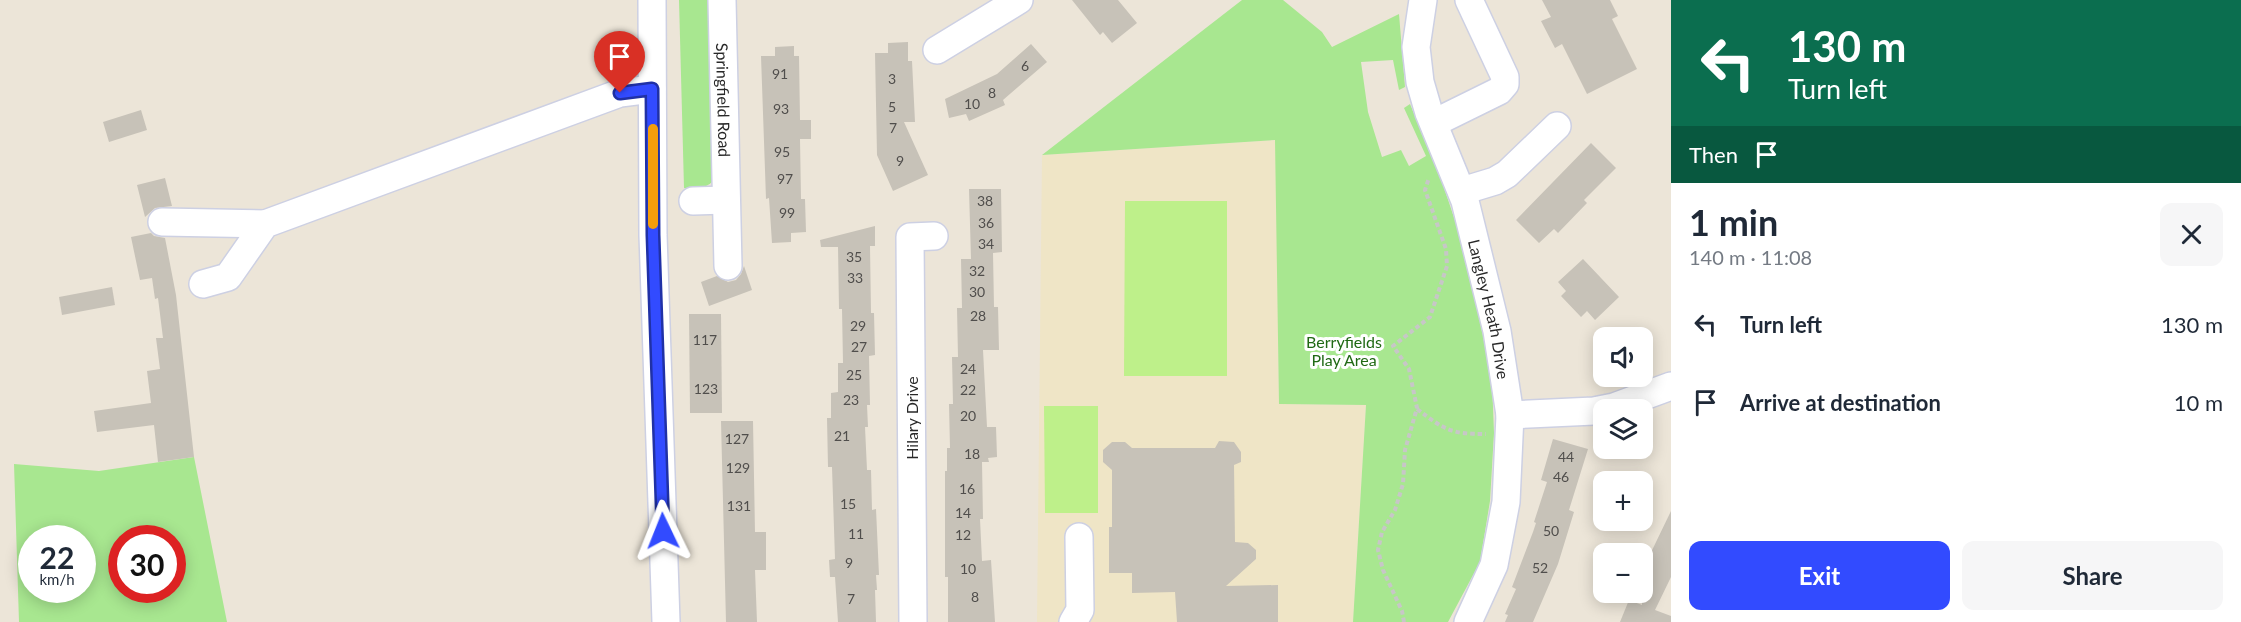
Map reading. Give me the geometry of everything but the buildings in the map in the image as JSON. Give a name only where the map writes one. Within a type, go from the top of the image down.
[{"type":"street","points":[[652,0],[653,235],[666,622]]},
{"type":"street","name":"Springfield Road","points":[[722,0],[728,266]]},
{"type":"street","points":[[937,50],[990,7],[1019,0]]},
{"type":"street","name":"Langley Heath Drive","points":[[1423,0],[1416,47],[1420,82],[1462,191],[1497,331],[1510,423],[1506,502],[1494,565],[1468,622]]},
{"type":"street","points":[[1434,123],[1499,91],[1505,84],[1505,77],[1469,0]]},
{"type":"street","points":[[162,222],[265,224],[620,93],[652,89]]},
{"type":"street","points":[[1462,191],[1494,182],[1507,174],[1557,126]]},
{"type":"street","points":[[693,201],[726,200]]},
{"type":"street","points":[[203,284],[228,277],[265,224]]},
{"type":"street","name":"Hilary Drive","points":[[913,622],[910,237],[934,236]]},
{"type":"street","points":[[1510,423],[1614,407],[1671,386]]},
{"type":"street","points":[[1073,622],[1080,610],[1079,537]]},
{"type":"path","points":[[1404,622],[1402,610],[1383,570],[1378,550],[1382,532],[1395,510],[1400,492],[1405,472],[1405,450],[1417,408],[1409,369],[1393,346],[1430,317],[1447,266],[1446,249],[1425,190],[1430,174],[1447,153]]},
{"type":"path","points":[[1417,408],[1445,430],[1460,434],[1510,423]]},
{"type":"shaded area","points":[[1276,140],[1279,404],[1366,405],[1353,622],[1037,622],[1042,155]]},
{"type":"green space","points":[[679,0],[714,0],[715,179],[705,187],[697,189],[684,188]]},
{"type":"green space","name":"Berryfields Play Area","points":[[1242,0],[1283,0],[1322,32],[1332,47],[1399,14],[1405,87],[1399,90],[1393,60],[1361,62],[1368,112],[1382,157],[1401,150],[1409,166],[1426,156],[1404,108],[1410,104],[1440,176],[1467,256],[1492,381],[1494,433],[1490,501],[1480,562],[1448,622],[1353,622],[1366,405],[1279,404],[1275,140],[1042,155]]},
{"type":"green space","points":[[1125,201],[1227,201],[1227,376],[1124,376]]},
{"type":"green space","points":[[1044,406],[1098,406],[1098,513],[1045,513]]},
{"type":"green space","points":[[194,457],[227,622],[19,622],[18,603],[96,603],[96,525],[18,525],[18,590],[14,464],[99,471]]},
{"type":"slow traffic","points":[[653,129],[653,224]]},
{"type":"route","points":[[620,93],[652,89],[653,235],[663,531]]}]
